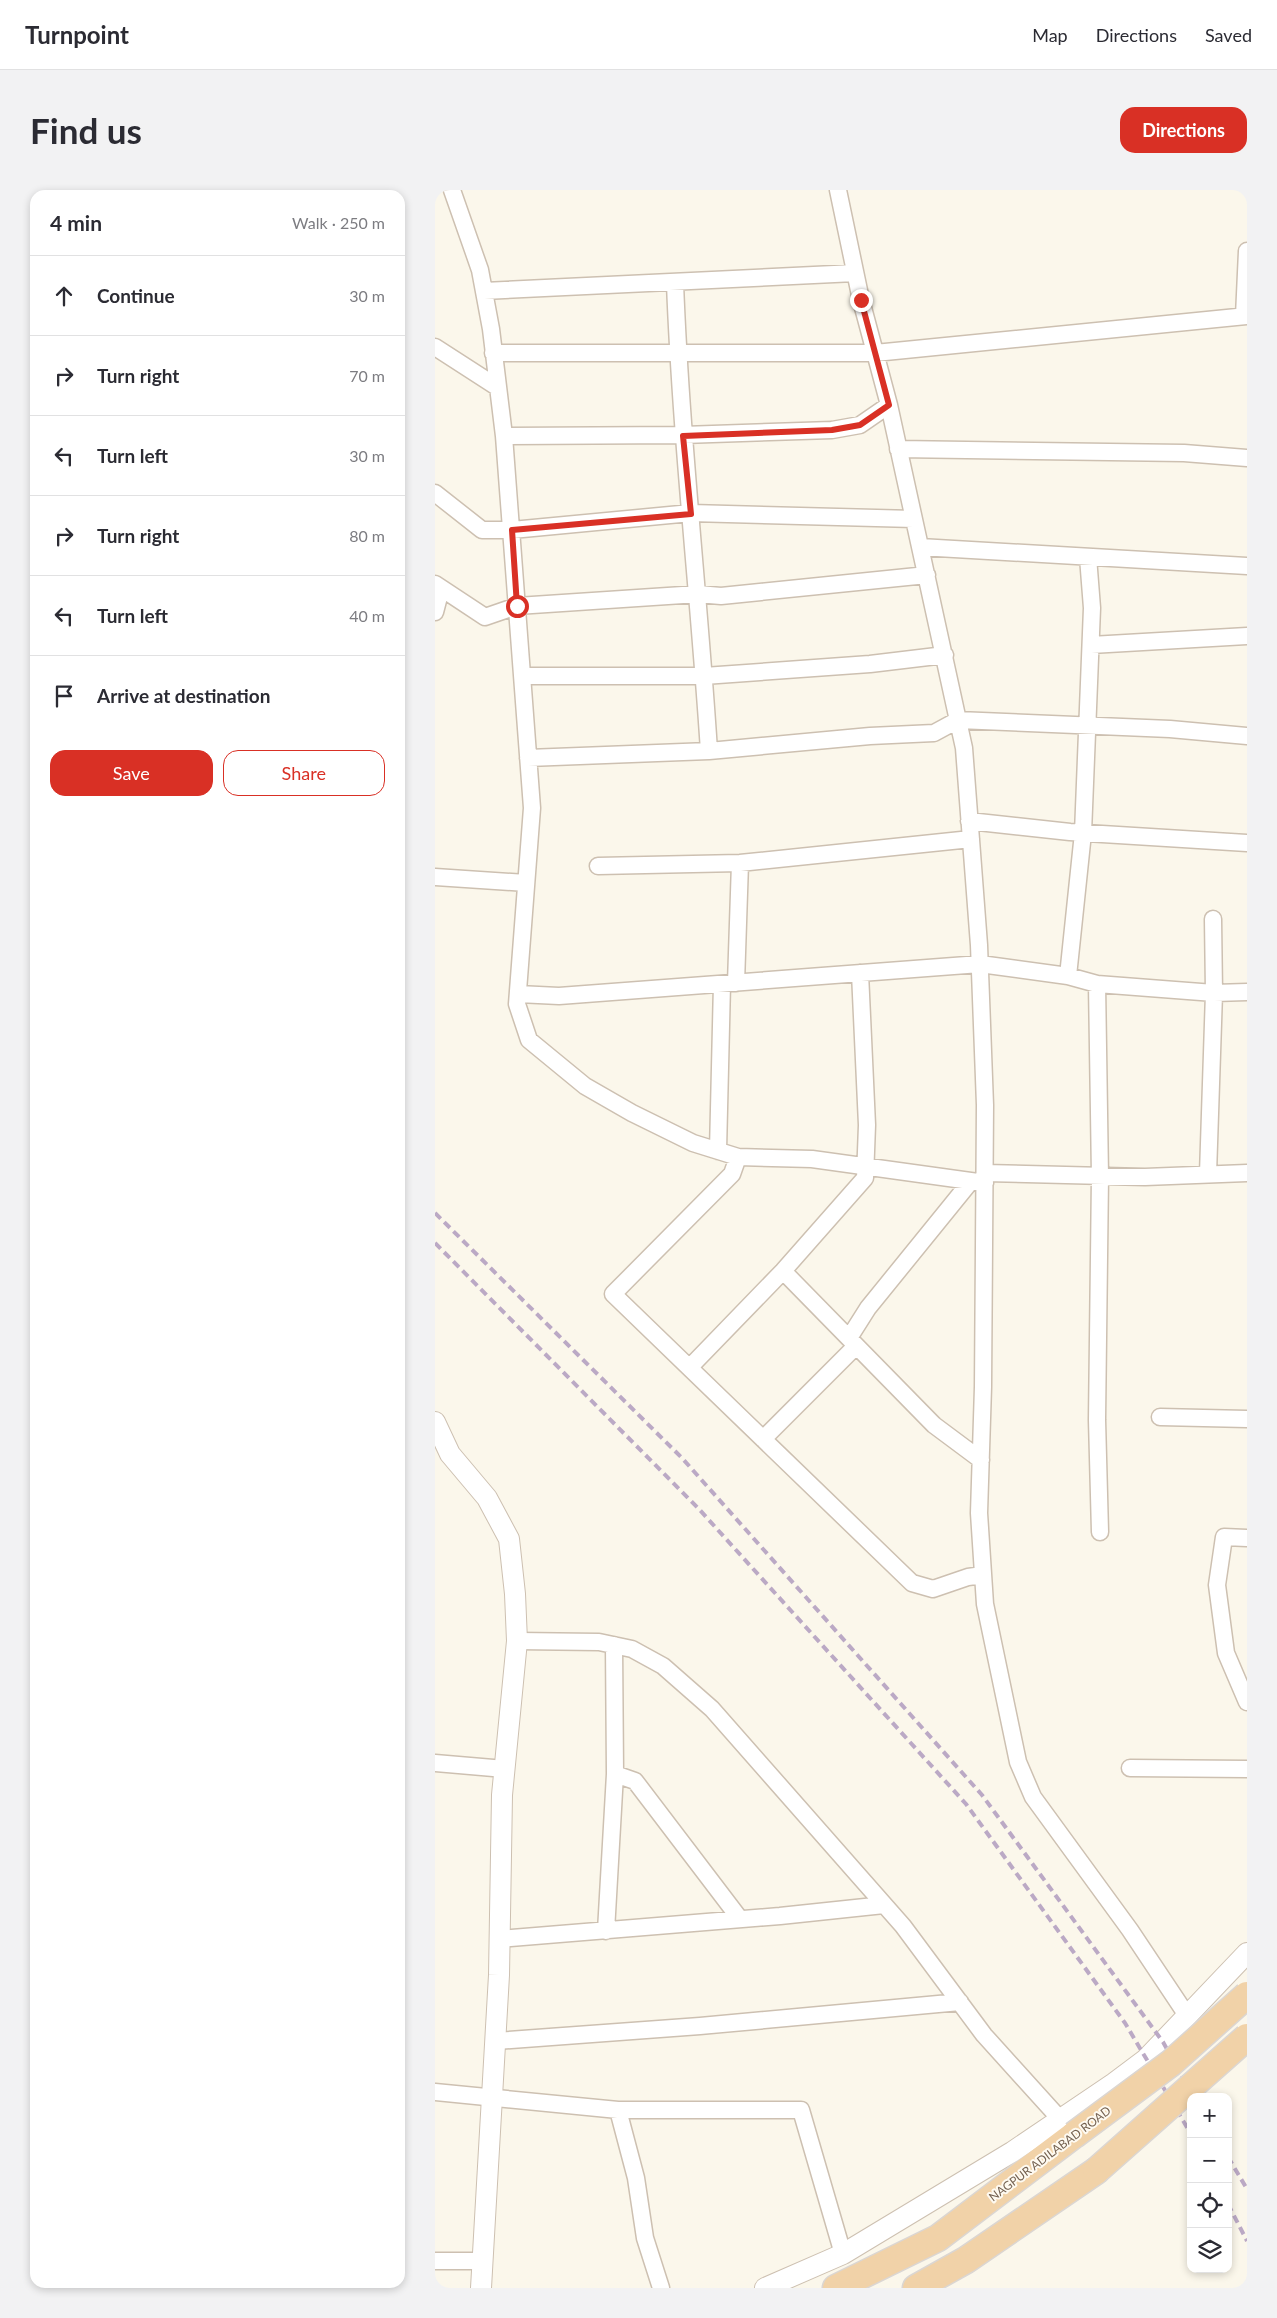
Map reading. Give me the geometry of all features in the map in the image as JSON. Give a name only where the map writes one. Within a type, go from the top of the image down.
[{"type":"highway","name":"NAGPUR ADILABAD ROAD","points":[[836,2288],[938,2238],[1067,2127],[1171,2063],[1247,1995]]},
{"type":"highway","points":[[917,2288],[966,2260],[1096,2171],[1247,2037]]},
{"type":"street","points":[[452,190],[480,270],[484,291],[503,436],[512,530],[532,808],[517,1004],[529,1040],[585,1086],[632,1114],[693,1143],[738,1157],[812,1159],[980,1179],[1247,1173]]},
{"type":"street","points":[[838,190],[855,273],[899,449],[964,748],[980,964],[985,1105],[980,1179],[981,1460],[979,1513],[985,1604],[1018,1762],[1033,1797],[1129,1930],[1187,2017]]},
{"type":"street","points":[[493,353],[875,353],[1245,316],[1247,251]]},
{"type":"street","points":[[484,291],[675,284],[855,273]]},
{"type":"street","points":[[675,284],[683,436],[698,594],[709,751]]},
{"type":"street","points":[[435,347],[497,387]]},
{"type":"street","points":[[503,436],[683,436],[832,430],[860,425],[889,405]]},
{"type":"street","points":[[899,449],[1184,453],[1247,458]]},
{"type":"street","points":[[435,493],[482,530],[512,530],[691,514],[914,519]]},
{"type":"street","points":[[920,547],[1247,566]]},
{"type":"street","points":[[1068,976],[1083,833],[1092,608],[1088,557]]},
{"type":"street","points":[[435,612],[438,586],[485,617],[517,606],[698,594],[721,596],[927,575]]},
{"type":"street","points":[[1091,645],[1247,636]]},
{"type":"street","points":[[523,676],[704,676],[870,664],[945,655]]},
{"type":"street","points":[[528,758],[709,751],[870,736],[934,733],[959,720],[1170,729],[1247,736]]},
{"type":"street","points":[[969,821],[1083,833],[1247,843]]},
{"type":"street","points":[[597,866],[740,863],[971,839]]},
{"type":"street","points":[[718,1151],[729,983],[740,863]]},
{"type":"street","points":[[435,877],[527,883]]},
{"type":"street","points":[[1208,1174],[1214,993],[1213,919]]},
{"type":"street","points":[[518,994],[559,996],[980,964],[1068,976],[1097,984],[1214,993],[1247,992]]},
{"type":"street","points":[[690,1367],[783,1271],[865,1178],[867,1108],[860,973]]},
{"type":"street","points":[[1097,984],[1100,1176],[1097,1420],[1100,1532]]},
{"type":"street","points":[[738,1157],[732,1174],[613,1294],[912,1583],[933,1589],[968,1577],[983,1575]]},
{"type":"street","points":[[763,1438],[853,1342],[868,1308],[980,1179]]},
{"type":"street","points":[[783,1271],[934,1425],[981,1460]]},
{"type":"street","points":[[1160,1417],[1247,1418]]},
{"type":"street","points":[[435,1422],[451,1454],[487,1498],[509,1539],[515,1594],[517,1641],[502,1795],[493,2099],[481,2288]]},
{"type":"street","points":[[1247,1538],[1224,1537],[1217,1585],[1226,1653],[1247,1702]]},
{"type":"street","points":[[517,1641],[599,1642],[631,1650],[663,1666],[712,1709],[903,1926],[984,2035],[1067,2127]]},
{"type":"street","points":[[606,1930],[615,1774],[614,1645]]},
{"type":"street","points":[[435,1763],[505,1769]]},
{"type":"street","points":[[1130,1768],[1247,1769]]},
{"type":"street","points":[[615,1774],[635,1781],[740,1919]]},
{"type":"street","points":[[499,1939],[884,1905]]},
{"type":"street","points":[[765,2288],[843,2254],[1012,2152],[1067,2127],[1114,2082],[1146,2059],[1247,1953]]},
{"type":"street","points":[[495,2041],[700,2026],[960,2002]]},
{"type":"street","points":[[435,2092],[618,2110],[801,2110],[843,2254]]},
{"type":"street","points":[[618,2110],[636,2178],[645,2238],[661,2288]]},
{"type":"street","points":[[435,2261],[483,2262]]},
{"type":"railway","points":[[435,1213],[682,1458],[982,1795],[1163,2042],[1192,2093]]},
{"type":"railway","points":[[435,1243],[698,1508],[966,1804],[1125,2023],[1187,2127]]},
{"type":"railway","points":[[1232,2164],[1247,2189]]},
{"type":"railway","points":[[1232,2212],[1247,2241]]},
{"type":"route","points":[[517,606],[512,530],[691,514],[683,436],[832,430],[860,425],[889,405],[861,300]]}]
